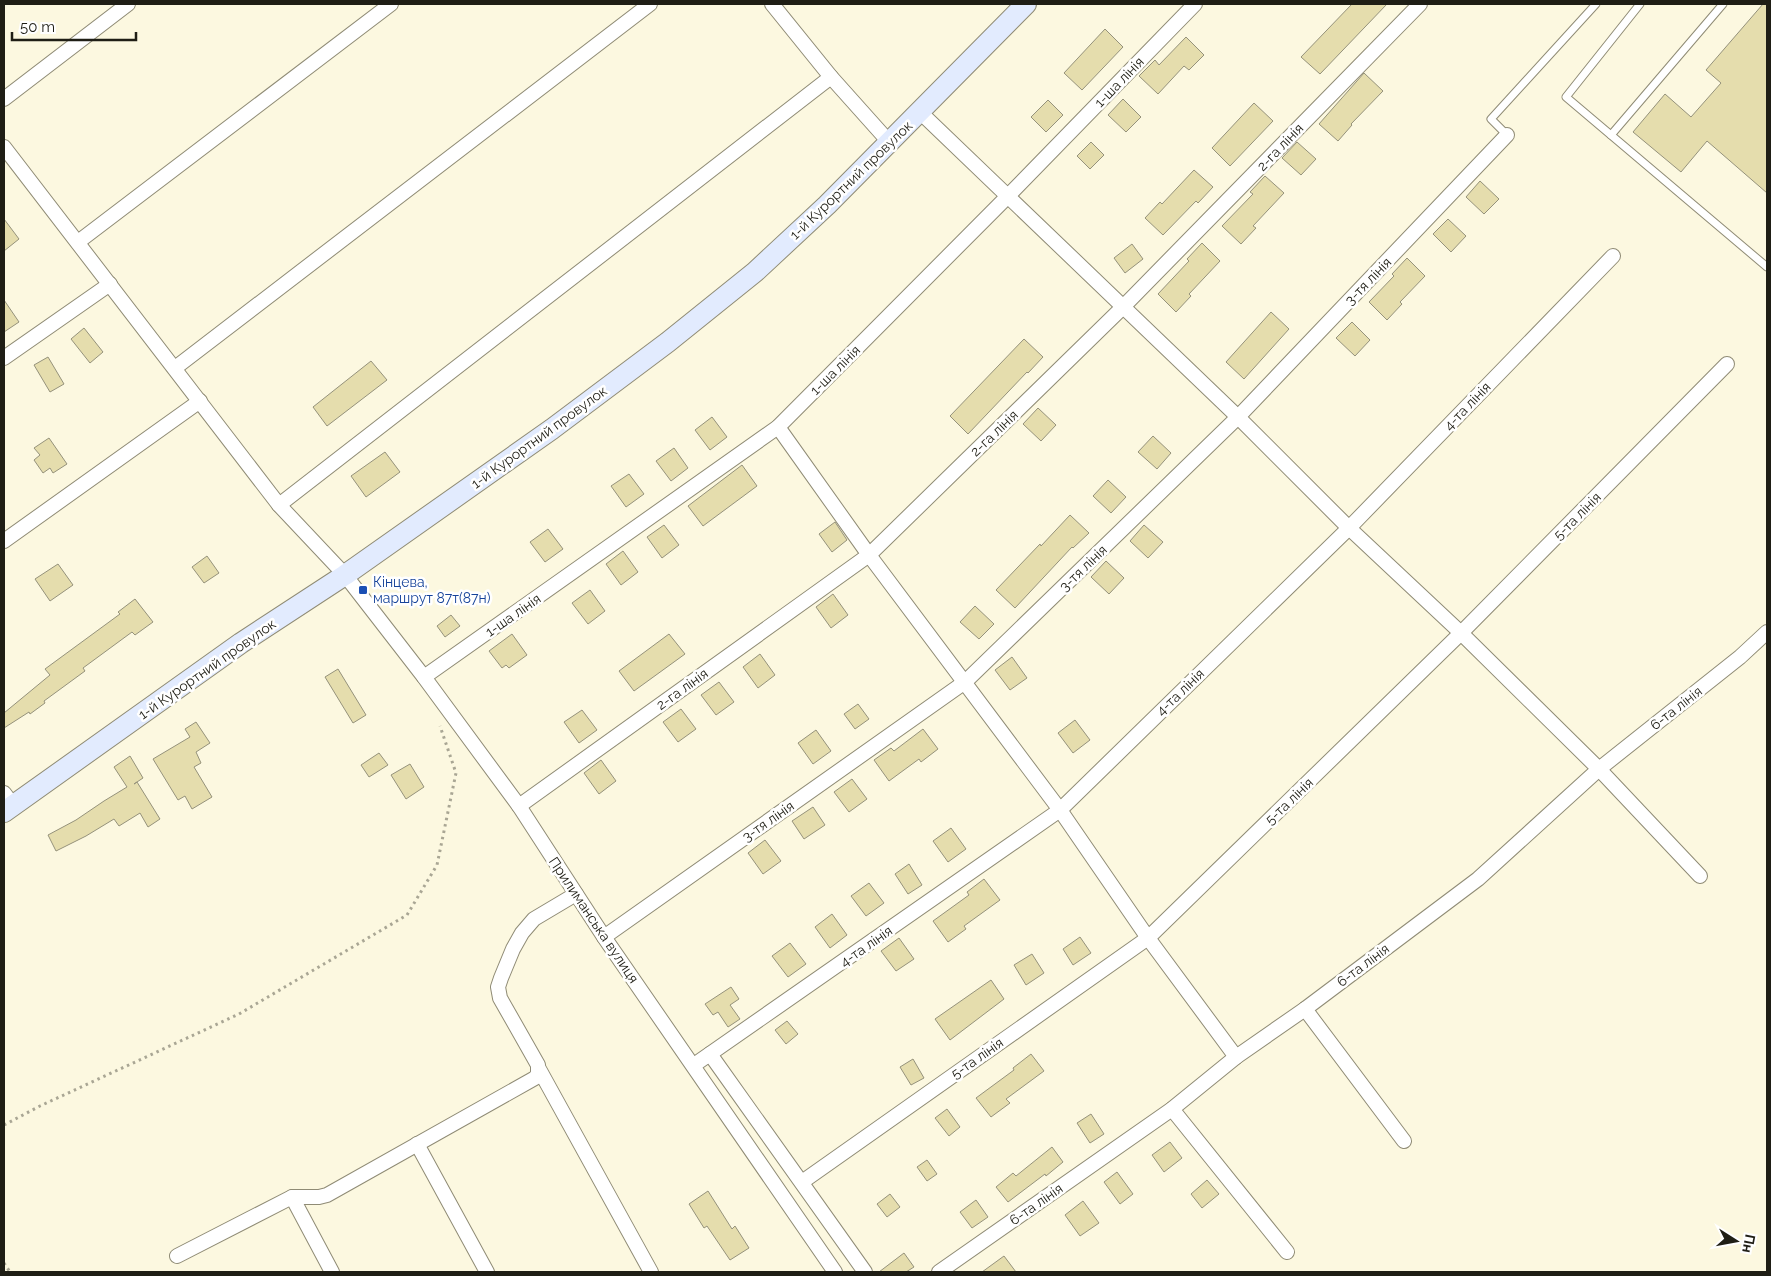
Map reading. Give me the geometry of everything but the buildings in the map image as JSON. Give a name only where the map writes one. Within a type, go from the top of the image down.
[{"type":"street","points":[[4,99],[128,4]]},
{"type":"street","points":[[78,242],[391,4]]},
{"type":"street","points":[[175,368],[650,4]]},
{"type":"street","points":[[772,4],[831,77],[890,143]]},
{"type":"street","name":"1-й Курортний провулок","points":[[7,803],[241,643],[345,575],[552,429],[668,342],[755,272],[827,205],[1026,4]]},
{"type":"street","name":"1-ша лінія","points":[[424,678],[778,427],[1008,196],[1194,4]]},
{"type":"street","name":"2-га лінія","points":[[519,806],[870,555],[1122,308],[1420,4]]},
{"type":"street","points":[[279,505],[831,77]]},
{"type":"street","points":[[920,112],[1122,308],[1238,417],[1349,528],[1599,769],[1700,876]]},
{"type":"street","name":"3-тя лінія","points":[[604,937],[965,682],[1238,417],[1507,135]]},
{"type":"street","name":"Прилиманська вулиця","points":[[6,157],[78,242],[279,505],[345,575],[424,678],[519,806],[604,937],[835,1272]]},
{"type":"street","name":"4-та лінія","points":[[694,1065],[1060,810],[1349,528],[1613,256]]},
{"type":"street","points":[[4,358],[110,284]]},
{"type":"street","name":"5-та лінія","points":[[802,1182],[1148,938],[1461,634],[1727,364]]},
{"type":"street","points":[[4,541],[200,401]]},
{"type":"street","points":[[778,427],[870,555],[1060,810],[1148,938],[1236,1057]]},
{"type":"street","name":"6-та лінія","points":[[939,1272],[1172,1108],[1236,1057],[1305,1009],[1478,879],[1599,769],[1740,657],[1767,632]]},
{"type":"street","points":[[576,894],[534,919],[512,949],[498,987],[500,998],[650,1272]]},
{"type":"street","points":[[1305,1009],[1404,1141]]},
{"type":"street","points":[[710,1054],[865,1272]]},
{"type":"street","points":[[177,1256],[292,1197],[319,1197],[327,1195],[535,1078],[538,1068]]},
{"type":"street","points":[[1172,1108],[1287,1252]]},
{"type":"street","points":[[417,1144],[487,1272]]},
{"type":"street","points":[[292,1197],[332,1272]]},
{"type":"lane","points":[[1507,135],[1491,118],[1596,4]]},
{"type":"lane","points":[[1640,4],[1566,97],[1767,267]]},
{"type":"lane","points":[[1611,135],[1723,4]]},
{"type":"path","points":[[4,1125],[49,1102],[239,1014],[407,915],[437,865],[456,773],[439,721]]},
{"type":"path","points":[[4,1263],[10,1272]]},
{"type":"place","name":"Кінцева, маршрут 87т(87н)","points":[[363,590]]}]
